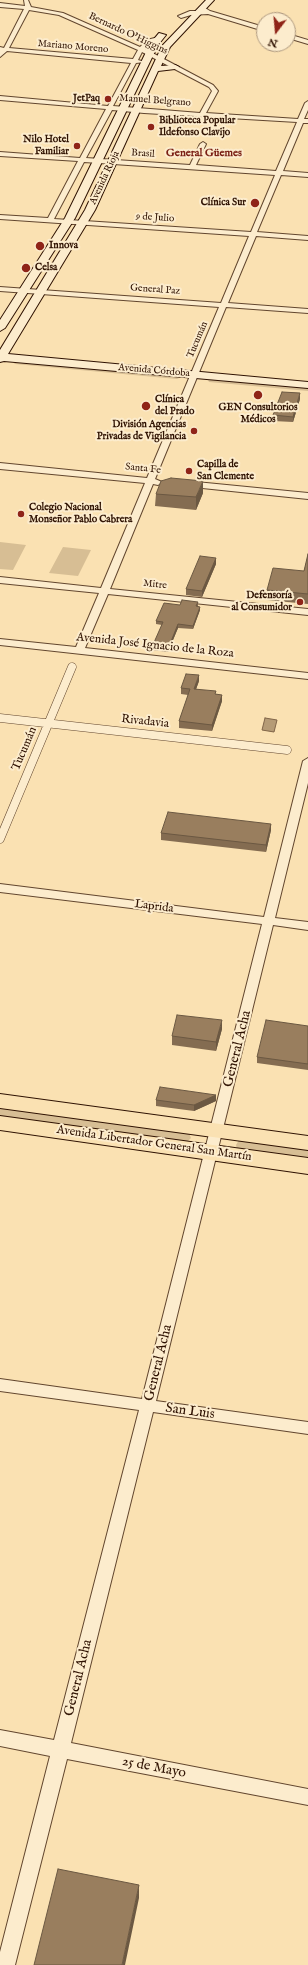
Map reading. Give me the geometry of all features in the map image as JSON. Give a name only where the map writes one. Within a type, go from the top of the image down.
[{"type":"main road","name":"Avenida Rioja","points":[[0,360],[82,223],[113,162],[167,44],[203,11],[210,0]]},
{"type":"main road","points":[[178,19],[191,5]]},
{"type":"main road","name":"Avenida Rioja","points":[[0,328],[78,202],[99,157],[116,112],[132,90],[149,54],[160,37]]},
{"type":"main road","points":[[160,37],[155,55],[160,59]]},
{"type":"main road","points":[[145,62],[150,65],[146,75],[151,78]]},
{"type":"main road","points":[[155,69],[175,67]]},
{"type":"main road","points":[[132,90],[136,94],[132,105],[136,110]]},
{"type":"main road","points":[[116,112],[129,119],[130,123]]},
{"type":"main road","points":[[83,156],[99,157],[118,149]]},
{"type":"main road","points":[[99,157],[103,164],[99,173],[104,180]]},
{"type":"main road","points":[[78,202],[82,208],[77,220],[82,223]]},
{"type":"main road","name":"Avenida Córdoba","points":[[0,360],[194,379],[308,393]]},
{"type":"main road","name":"Avenida Córdoba","points":[[194,379],[308,385]]},
{"type":"main road","name":"Avenida Libertador General San Martín","points":[[0,1100],[308,1143]]},
{"type":"main road","name":"Avenida Libertador General San Martín","points":[[0,1123],[308,1166]]},
{"type":"street","points":[[0,56],[27,8],[26,0]]},
{"type":"street","name":"Bernardo O'Higgins","points":[[0,5],[61,14],[141,49],[175,67],[215,89],[214,94],[202,114]]},
{"type":"street","points":[[178,19],[203,11],[256,27]]},
{"type":"street","name":"Avenida Rioja","points":[[50,220],[83,156],[116,112],[134,61],[141,49],[148,41],[160,37]]},
{"type":"street","points":[[296,38],[308,42]]},
{"type":"street","name":"Mariano Moreno","points":[[3,49],[145,62]]},
{"type":"street","name":"Manuel Belgrano","points":[[0,98],[116,112],[136,110],[305,121]]},
{"type":"street","name":"Tucumán","points":[[80,651],[254,234],[280,173],[305,121],[308,103]]},
{"type":"street","points":[[192,167],[203,144]]},
{"type":"street","points":[[0,154],[83,156]]},
{"type":"street","name":"Brasil","points":[[99,157],[113,162],[308,175]]},
{"type":"street","name":"9 de Julio","points":[[0,217],[308,238]]},
{"type":"street","name":"General Paz","points":[[0,289],[308,311]]},
{"type":"street","name":"Santa Fe","points":[[0,466],[165,482]]},
{"type":"street","points":[[180,484],[308,496]]},
{"type":"street","name":"Mitre","points":[[0,580],[308,612]]},
{"type":"street","name":"Avenida José Ignacio de la Roza","points":[[0,642],[308,676]]},
{"type":"street","name":"Tucumán","points":[[0,839],[72,667]]},
{"type":"street","name":"Rivadavia","points":[[0,718],[287,750]]},
{"type":"street","name":"General Acha","points":[[6,1965],[218,1130],[308,761]]},
{"type":"street","name":"Laprida","points":[[0,888],[308,926]]},
{"type":"street","name":"San Luis","points":[[0,1385],[308,1428]]},
{"type":"street","name":"25 de Mayo","points":[[0,1738],[308,1797]]},
{"type":"shaded area","points":[[13,362],[181,377],[177,379],[15,364]]},
{"type":"shaded area","points":[[208,380],[308,388],[308,391],[209,382]]},
{"type":"shaded area","points":[[0,542],[26,545],[13,570],[0,569]]},
{"type":"shaded area","points":[[63,547],[91,550],[78,576],[49,573]]},
{"type":"shaded area","points":[[265,718],[277,720],[274,732],[262,730]]},
{"type":"shaded area","points":[[0,1107],[189,1133],[191,1138],[187,1142],[0,1116]]},
{"type":"shaded area","points":[[239,1140],[308,1150],[308,1159],[237,1149],[236,1145]]},
{"type":"building","points":[[282,392],[300,393],[293,417],[273,415]]},
{"type":"building","points":[[171,478],[203,481],[196,497],[156,494],[161,481]]},
{"type":"building","points":[[308,554],[308,594],[267,590],[273,568],[304,571]]},
{"type":"building","points":[[200,556],[216,558],[202,591],[186,589]]},
{"type":"building","points":[[182,600],[198,602],[196,606],[200,607],[193,626],[178,624],[168,649],[152,647],[163,622],[156,621],[164,603],[180,605]]},
{"type":"building","points":[[186,674],[199,675],[194,689],[216,691],[215,694],[222,695],[212,725],[179,721],[190,689],[181,688]]},
{"type":"building","points":[[168,812],[271,824],[266,845],[161,833]]},
{"type":"building","points":[[177,1015],[222,1020],[216,1042],[172,1036]]},
{"type":"building","points":[[266,1020],[308,1026],[308,1064],[257,1057]]},
{"type":"building","points":[[160,1087],[216,1095],[194,1105],[156,1100]]},
{"type":"building","points":[[58,1869],[139,1885],[122,1965],[34,1965]]},
{"type":"place","name":"JetPaq","points":[[108,99]]},
{"type":"place","name":"Biblioteca Popular Ildefonso Clavijo","points":[[151,127]]},
{"type":"place","name":"Nilo Hotel Familiar","points":[[77,146]]},
{"type":"place","name":"Clínica Sur","points":[[255,203]]},
{"type":"place","name":"Innova","points":[[40,246]]},
{"type":"place","name":"Celsa","points":[[26,268]]},
{"type":"place","name":"GEN Consultorios Médicos","points":[[258,395]]},
{"type":"place","name":"Clínica del Prado","points":[[146,406]]},
{"type":"place","name":"División Agencias Privadas de Vigilancia","points":[[194,431]]},
{"type":"place","name":"Capilla de San Clemente","points":[[189,471]]},
{"type":"place","name":"Colegio Nacional Monseñor Pablo Cabrera","points":[[21,514]]},
{"type":"place","name":"Defensoría al Consumidor","points":[[300,602]]},
{"type":"district","name":"General Güemes","points":[[204,154]]}]
